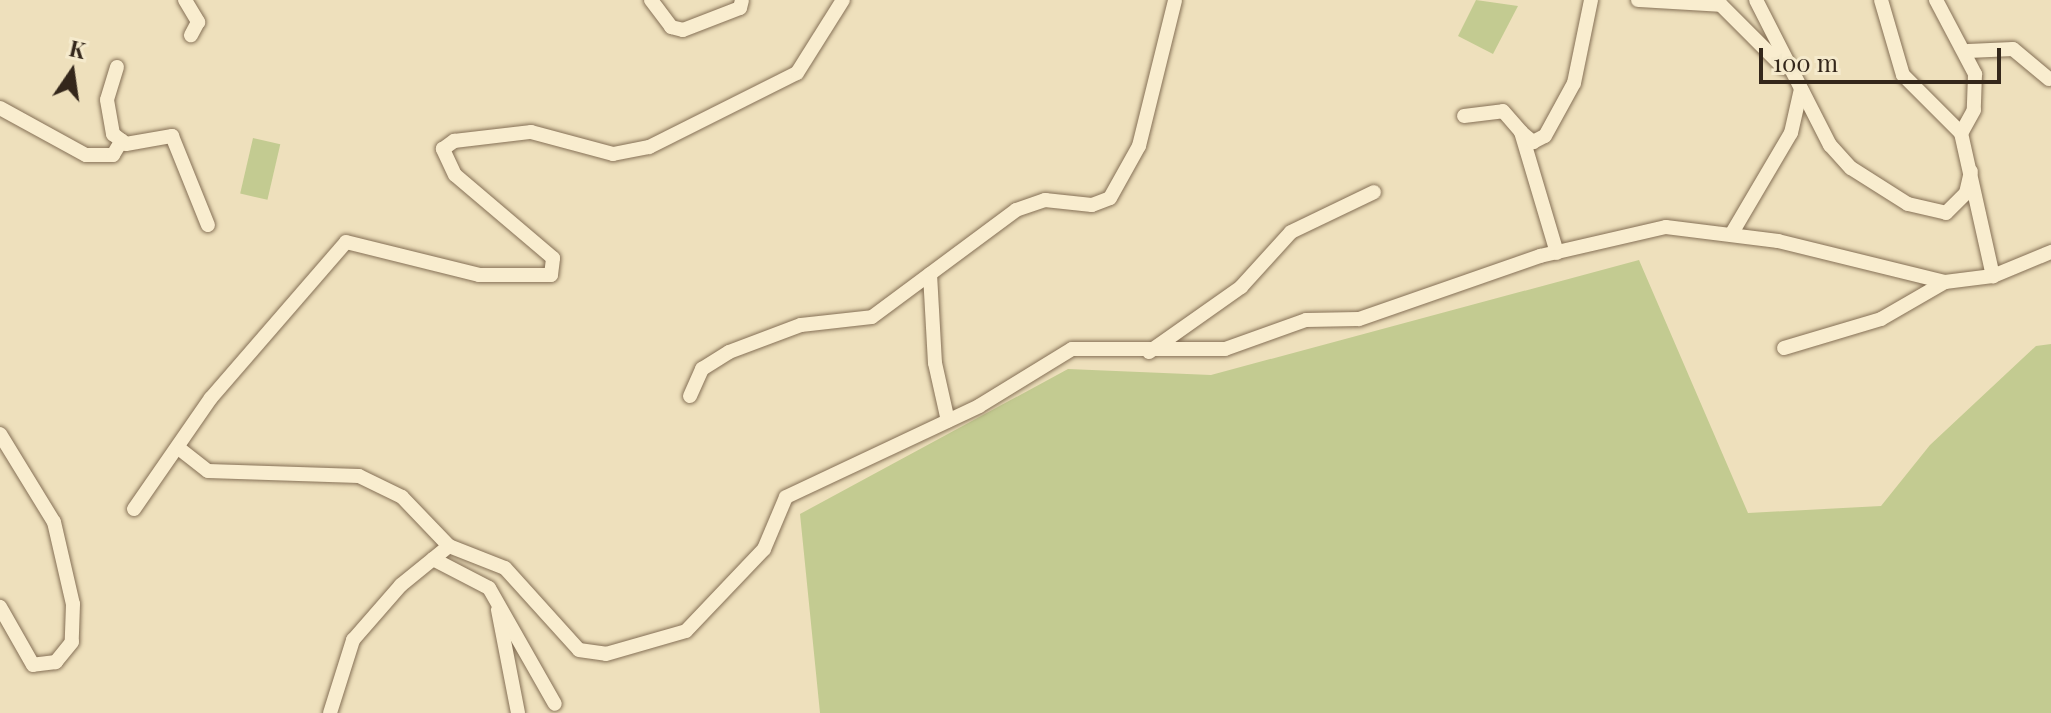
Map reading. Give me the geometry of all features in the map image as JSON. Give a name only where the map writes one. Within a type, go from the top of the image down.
[{"type":"street","points":[[185,0],[198,22],[191,35]]},
{"type":"street","points":[[651,0],[671,27],[683,30],[740,8],[742,0]]},
{"type":"street","points":[[134,509],[181,450],[211,398],[346,242],[479,275],[551,275],[553,258],[455,175],[443,149],[454,141],[531,132],[613,154],[649,147],[797,73],[843,0]]},
{"type":"street","points":[[690,396],[702,369],[729,352],[801,325],[872,317],[1016,210],[1045,200],[1102,203],[1128,172],[1175,0]]},
{"type":"street","points":[[1464,116],[1503,111],[1533,142],[1545,136],[1574,83],[1591,0]]},
{"type":"street","points":[[1638,0],[1720,3],[1756,34],[1801,90]]},
{"type":"street","points":[[1756,0],[1801,90],[1840,157],[1908,204],[1946,213],[1966,193],[1971,172]]},
{"type":"street","points":[[1881,0],[1903,75],[1961,133],[1993,276]]},
{"type":"street","points":[[1936,0],[1945,26],[1968,51],[1974,110],[1961,133]]},
{"type":"street","points":[[1968,51],[2013,49],[2049,79]]},
{"type":"street","points":[[117,67],[107,119],[122,140]]},
{"type":"street","points":[[1732,233],[1791,133],[1801,90]]},
{"type":"street","points":[[0,108],[86,155],[113,155],[122,140]]},
{"type":"street","points":[[1521,132],[1557,253]]},
{"type":"street","points":[[122,140],[172,136],[208,225]]},
{"type":"street","points":[[1149,353],[1241,287],[1291,232],[1374,192]]},
{"type":"street","points":[[181,450],[208,471],[359,476],[402,497],[449,546],[505,568],[579,650],[606,654],[686,631],[728,593],[764,549],[786,497],[948,421],[1072,349],[1149,353],[1225,349],[1306,320],[1359,319],[1557,253],[1666,227],[1732,233],[1945,282],[1993,276],[2051,252]]},
{"type":"street","points":[[930,274],[935,363],[948,421]]},
{"type":"street","points":[[1784,348],[1881,319],[1945,282]]},
{"type":"street","points":[[0,434],[54,522],[73,604],[72,642],[56,662],[33,665],[0,607]]},
{"type":"street","points":[[330,713],[353,640],[449,546]]},
{"type":"street","points":[[433,559],[489,588],[555,704]]},
{"type":"street","points":[[497,602],[518,713]]},
{"type":"green space","points":[[1476,0],[1518,6],[1493,54],[1458,36]]},
{"type":"green space","points":[[253,138],[280,144],[267,200],[240,194]]},
{"type":"green space","points":[[1639,260],[1748,513],[1881,506],[1930,445],[2036,346],[2051,344],[2051,713],[820,713],[800,514],[1068,369],[1211,375]]}]
